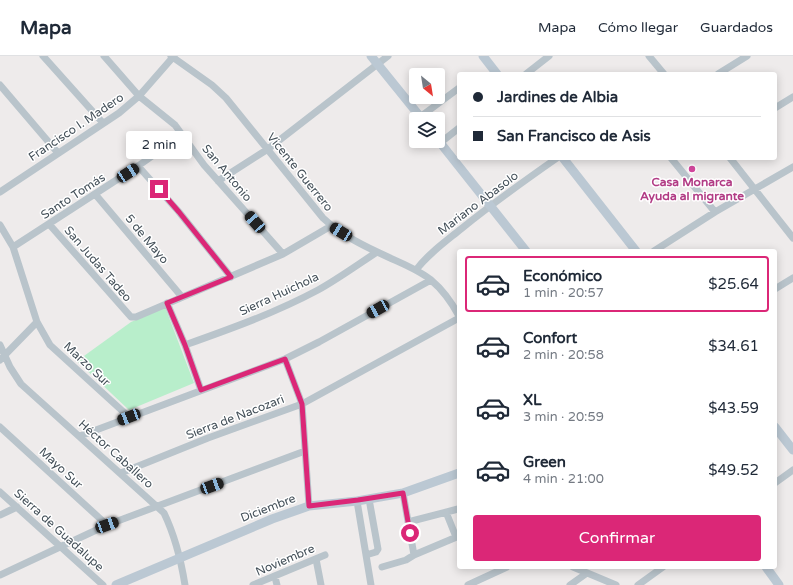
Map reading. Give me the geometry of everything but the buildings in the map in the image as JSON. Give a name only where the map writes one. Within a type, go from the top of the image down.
[{"type":"main road","points":[[371,56],[416,112]]},
{"type":"main road","points":[[483,56],[495,72]]},
{"type":"main road","points":[[445,148],[524,249]]},
{"type":"main road","points":[[565,160],[634,249]]},
{"type":"main road","points":[[777,430],[793,450]]},
{"type":"main road","name":"Diciembre","points":[[116,585],[265,522],[309,506],[369,499],[403,493],[457,474]]},
{"type":"main road","points":[[767,569],[779,585]]},
{"type":"street","points":[[43,56],[103,123]]},
{"type":"street","name":"San Antonio","points":[[104,56],[139,96],[167,117],[182,134],[204,165],[283,254]]},
{"type":"street","name":"Francisco I. Madero","points":[[0,192],[119,112],[139,96],[173,56]]},
{"type":"street","name":"Vicente Guerrero","points":[[173,56],[212,85],[226,98],[331,226],[377,252],[416,270],[431,280],[450,301],[457,313]]},
{"type":"street","points":[[218,181],[268,149],[388,56]]},
{"type":"street","points":[[529,72],[549,56]]},
{"type":"street","points":[[649,56],[662,72]]},
{"type":"street","points":[[721,72],[747,56]]},
{"type":"street","points":[[0,85],[58,153]]},
{"type":"street","points":[[429,112],[457,90]]},
{"type":"street","points":[[777,107],[793,97]]},
{"type":"street","points":[[445,137],[457,129]]},
{"type":"street","name":"Santo Tomás","points":[[13,247],[138,166],[182,134]]},
{"type":"street","name":"Mariano Abasolo","points":[[416,270],[434,250],[490,205],[554,160]]},
{"type":"street","points":[[673,160],[715,212]]},
{"type":"street","points":[[732,160],[793,238]]},
{"type":"street","points":[[138,166],[179,212],[231,277]]},
{"type":"street","points":[[657,249],[715,212],[793,167]]},
{"type":"street","name":"5 de Mayo","points":[[95,194],[182,297]]},
{"type":"street","name":"San Judas Tadeo","points":[[49,224],[131,318],[167,303]]},
{"type":"street","name":"Marzo Sur","points":[[0,225],[13,247],[37,322],[50,345],[129,417]]},
{"type":"street","points":[[201,390],[185,345],[167,303],[283,254],[331,226]]},
{"type":"street","name":"Sierra Huichola","points":[[185,345],[265,315],[297,301],[319,290],[377,252]]},
{"type":"street","points":[[777,288],[793,278]]},
{"type":"street","points":[[80,436],[285,359],[319,342],[431,280]]},
{"type":"street","name":"Sierra de Nacozari","points":[[121,473],[208,438],[302,404],[457,318]]},
{"type":"street","points":[[2,358],[37,322]]},
{"type":"street","name":"Héctor Caballero","points":[[0,345],[2,358],[21,384],[164,513],[181,558],[185,585]]},
{"type":"street","points":[[285,359],[302,404],[309,506]]},
{"type":"street","name":"Mayo Sur","points":[[0,427],[107,525]]},
{"type":"street","points":[[0,574],[107,525],[305,451]]},
{"type":"street","points":[[777,482],[793,470]]},
{"type":"street","name":"Sierra de Guadalupe","points":[[0,492],[103,585]]},
{"type":"street","points":[[403,493],[414,555]]},
{"type":"street","points":[[366,555],[376,552],[378,549],[369,499]]},
{"type":"street","points":[[358,500],[371,585]]},
{"type":"street","points":[[0,515],[17,507]]},
{"type":"street","points":[[408,522],[457,509]]},
{"type":"street","points":[[446,512],[457,534]]},
{"type":"street","points":[[382,567],[406,560],[457,536]]},
{"type":"street","name":"Noviembre","points":[[253,585],[325,555]]},
{"type":"street","points":[[316,559],[321,585]]},
{"type":"street","points":[[468,585],[504,569]]},
{"type":"street","points":[[578,569],[616,585]]},
{"type":"street","points":[[638,585],[660,569]]},
{"type":"street","points":[[570,585],[587,573]]},
{"type":"street","points":[[275,577],[277,585]]},
{"type":"green space","points":[[165,307],[194,383],[129,410],[77,361],[131,322]]},
{"type":"place","name":"Casa Monarca Ayuda al migrante","points":[[692,169]]},
{"type":"route","points":[[159,189],[231,277],[167,303],[185,345],[201,390],[285,359],[302,404],[309,506],[403,493],[410,533]]}]
